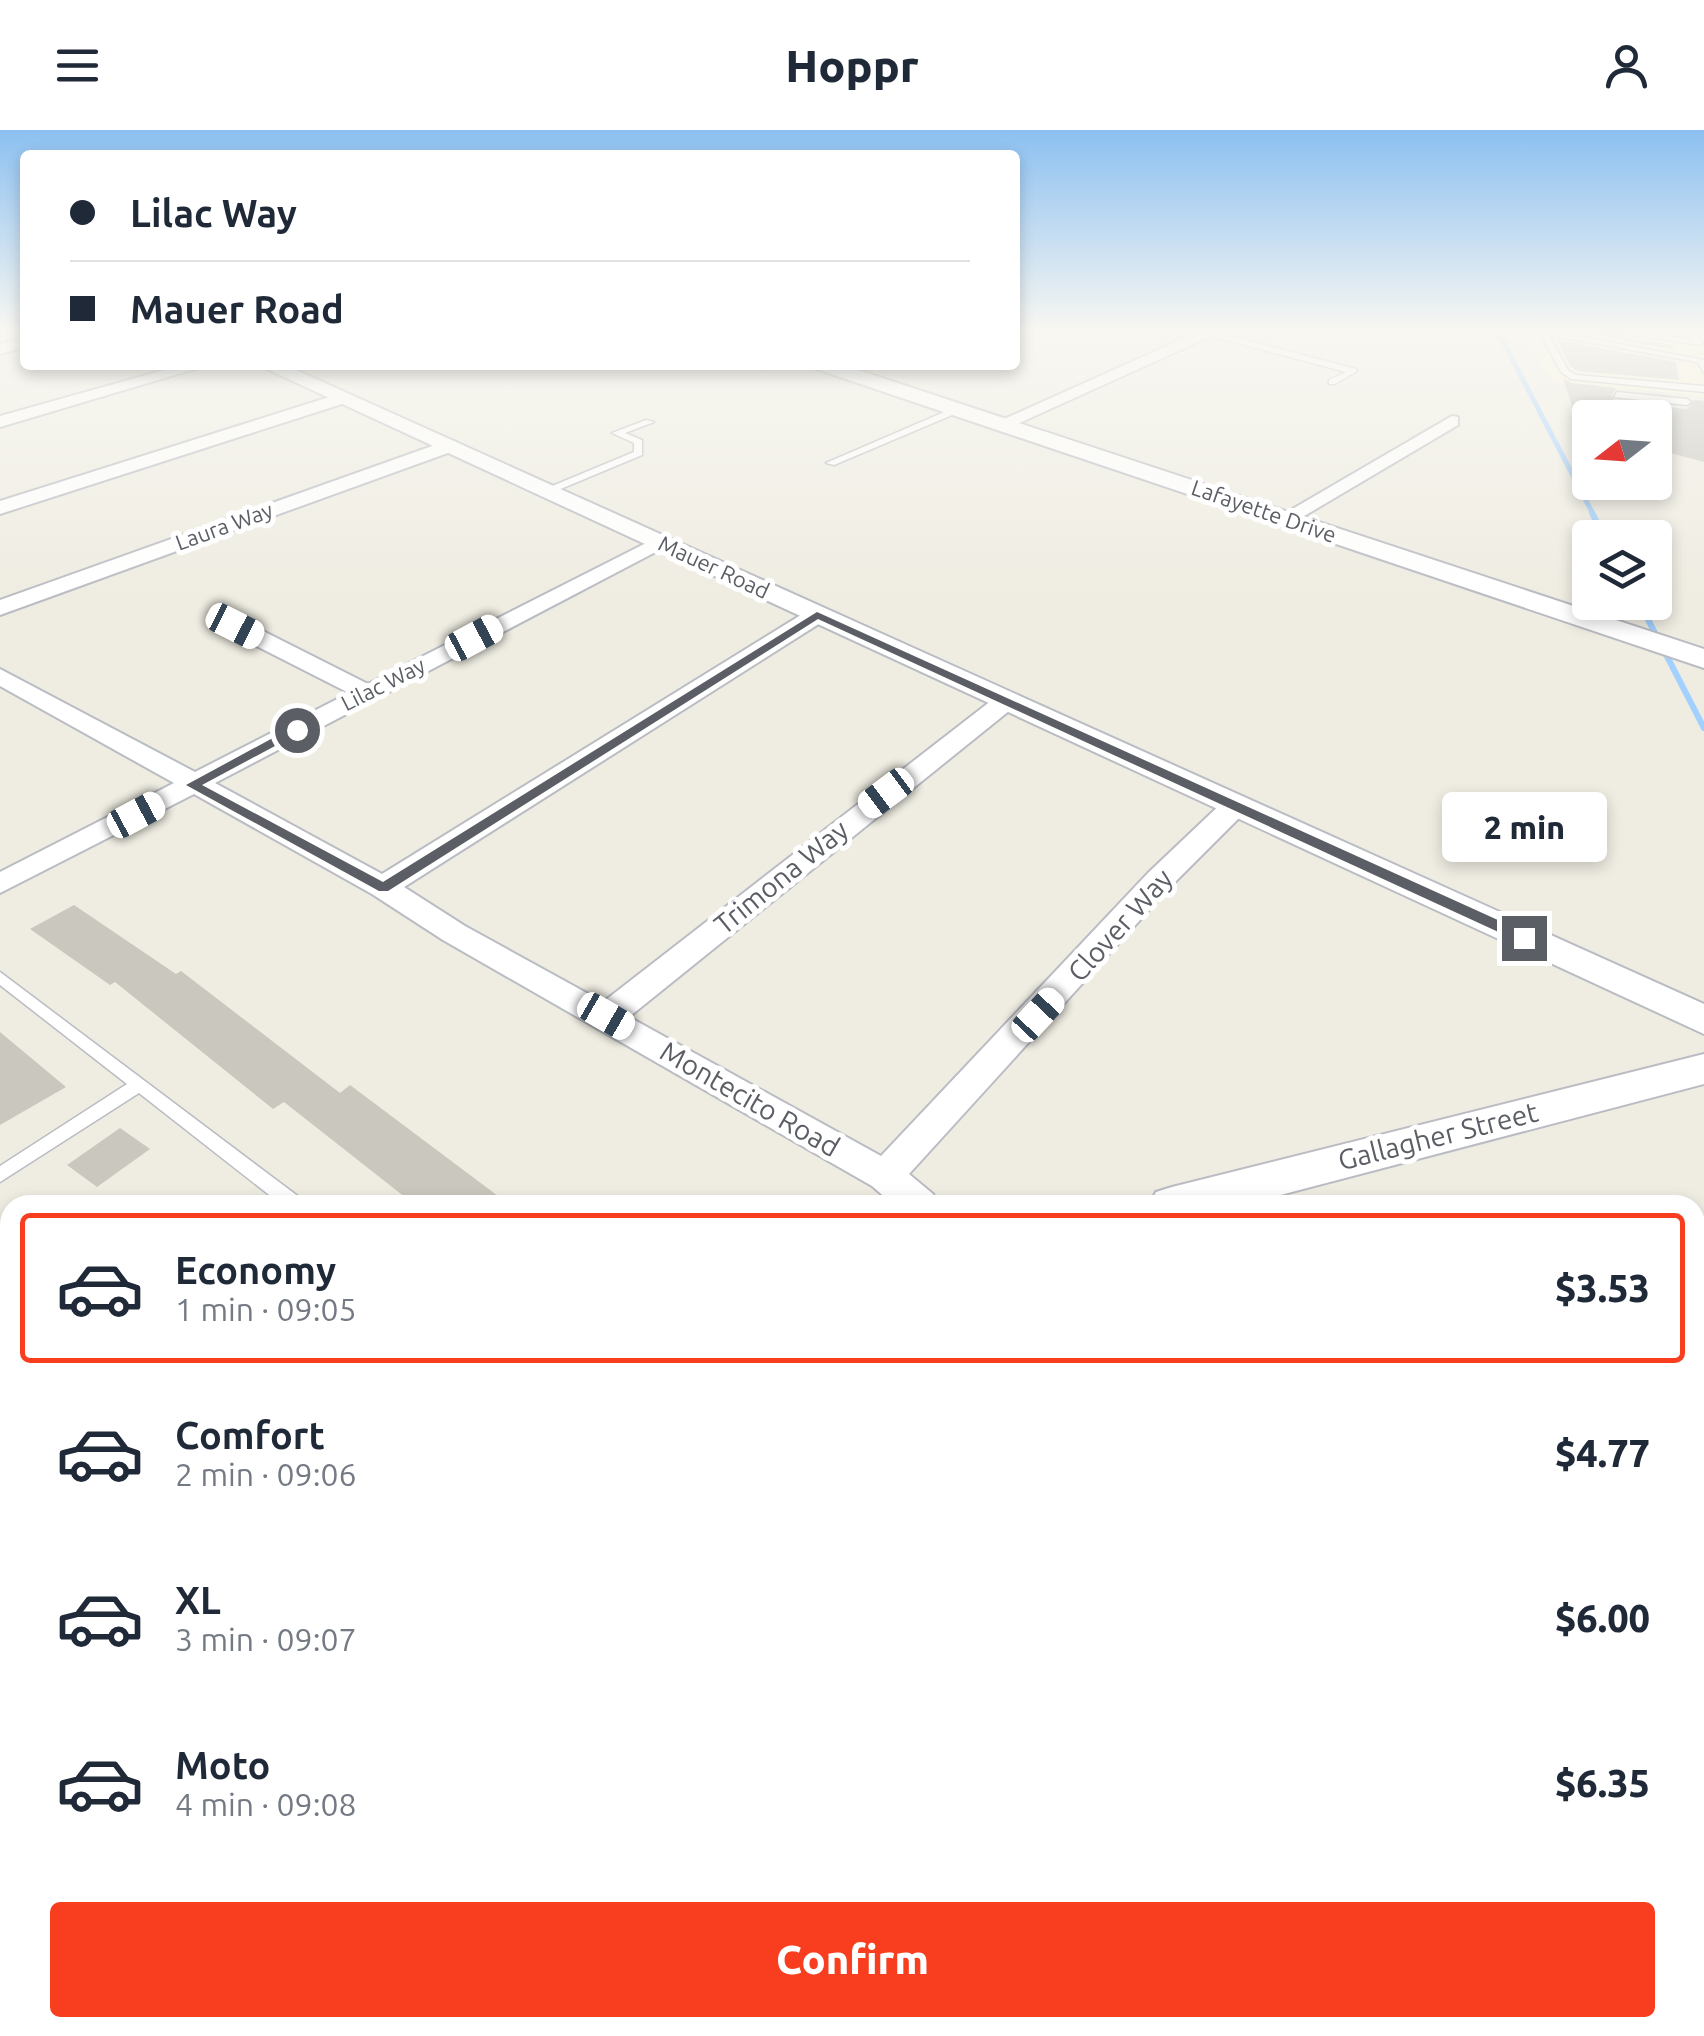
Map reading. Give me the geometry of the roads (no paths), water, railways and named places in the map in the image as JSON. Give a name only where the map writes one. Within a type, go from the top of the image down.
[{"type":"street","points":[[0,508],[283,417]]},
{"type":"street","name":"Mauer Road","points":[[384,417],[1704,1020]]},
{"type":"street","name":"Lafayette Drive","points":[[979,417],[1699,657]]},
{"type":"street","points":[[1002,424],[1018,417]]},
{"type":"street","points":[[1287,518],[1452,421]]},
{"type":"street","name":"Laura Way","points":[[0,608],[449,446]]},
{"type":"street","name":"Lilac Way","points":[[0,884],[660,542]]},
{"type":"street","points":[[384,888],[817,615]]},
{"type":"street","points":[[235,626],[366,693]]},
{"type":"street","name":"Montecito Road","points":[[0,676],[384,888],[454,933],[884,1176],[908,1195]]},
{"type":"street","name":"Trimona Way","points":[[606,1016],[1005,702]]},
{"type":"street","name":"Clover Way","points":[[884,1176],[1086,964],[1159,880],[1234,806]]},
{"type":"street","name":"Gallagher Street","points":[[1211,1195],[1704,1068]]},
{"type":"lane","points":[[832,463],[940,417]]},
{"type":"lane","points":[[548,491],[639,453],[638,442],[618,433],[649,422]]},
{"type":"lane","points":[[0,976],[278,1195]]},
{"type":"lane","points":[[0,1175],[140,1084]]},
{"type":"waterway","points":[[1542,417],[1594,516]]},
{"type":"waterway","points":[[1592,513],[1596,520]]},
{"type":"waterway","points":[[1648,620],[1704,728]]}]
